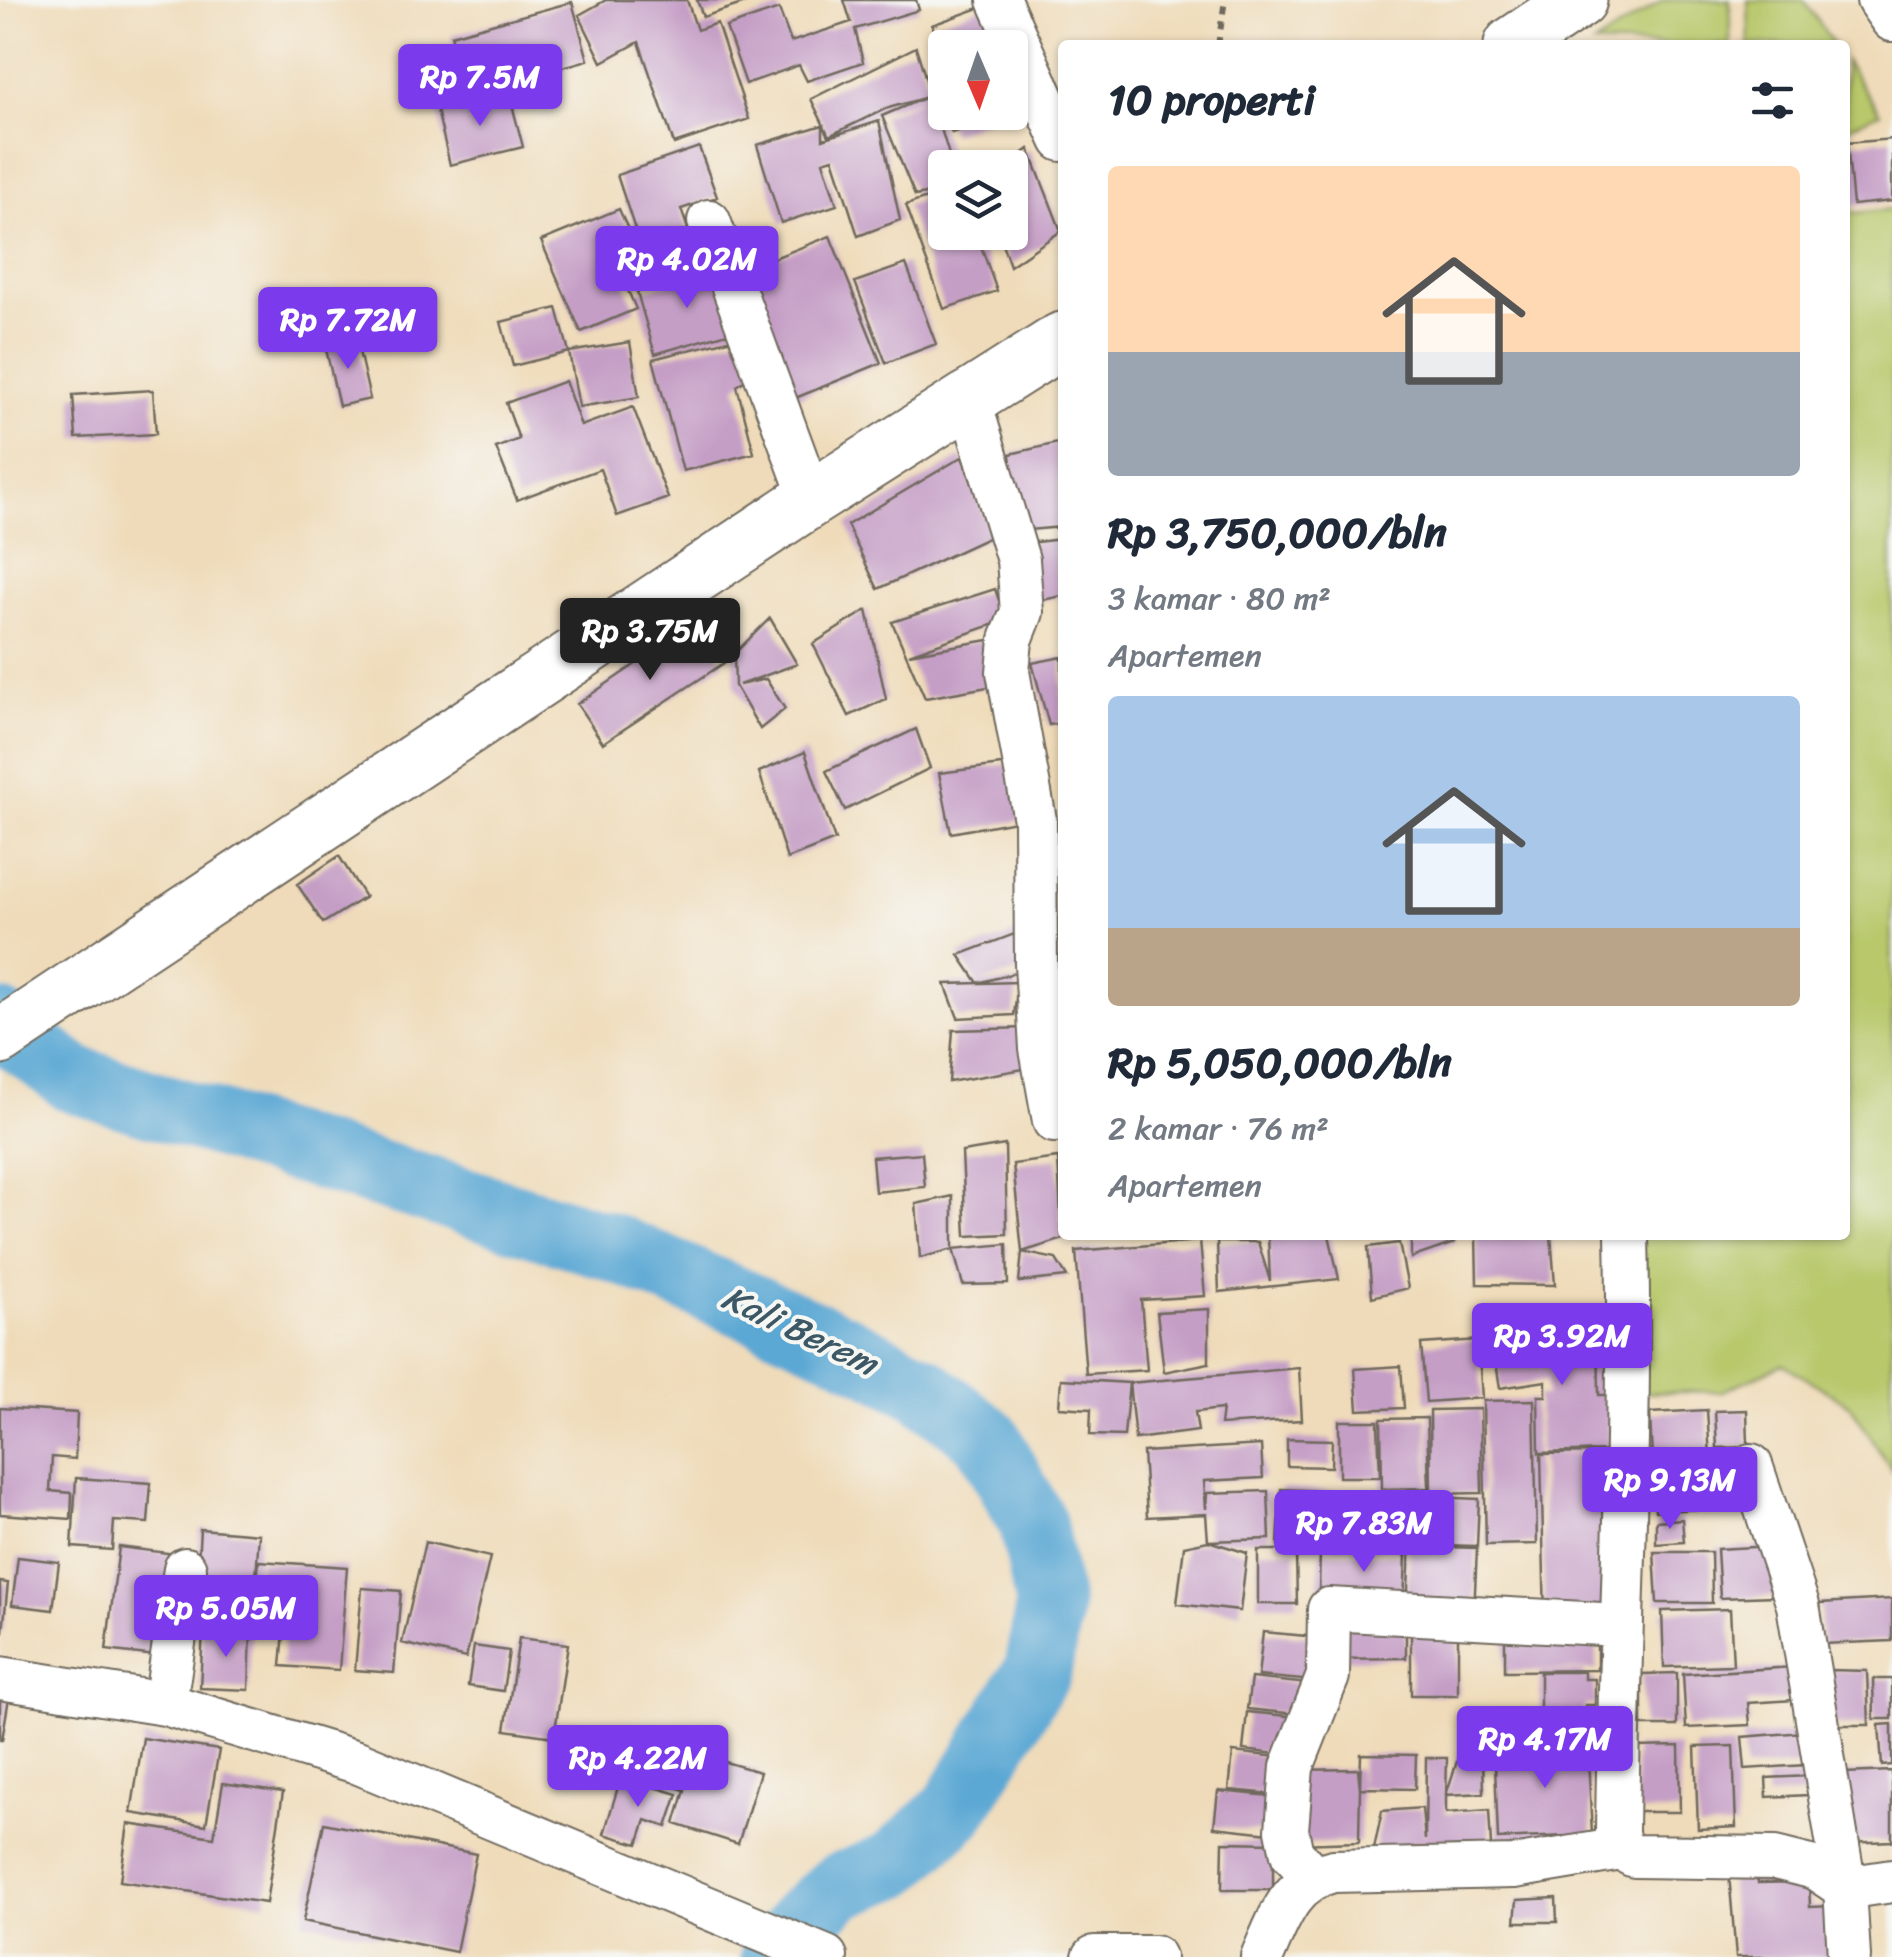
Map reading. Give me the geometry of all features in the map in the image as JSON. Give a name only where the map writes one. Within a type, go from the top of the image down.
[{"type":"main road","points":[[1519,40],[1579,0]]},
{"type":"main road","points":[[0,1037],[96,977],[810,499],[1058,343]]},
{"type":"street","points":[[999,0],[1058,131]]},
{"type":"street","points":[[1878,0],[1892,20]]},
{"type":"street","points":[[710,221],[810,499]]},
{"type":"street","points":[[969,399],[1018,560],[1022,612],[1011,640],[1008,672],[1035,820],[1037,981],[1042,1049],[1054,1121]]},
{"type":"street","points":[[1621,1849],[1617,1834],[1619,1625],[1628,1436],[1626,1240]]},
{"type":"street","points":[[1751,1465],[1798,1604],[1845,1888],[1849,1957]]},
{"type":"street","points":[[165,1704],[184,1569]]},
{"type":"street","points":[[1313,1876],[1292,1854],[1286,1830],[1292,1767],[1328,1676],[1329,1609],[1619,1625]]},
{"type":"street","points":[[0,1678],[165,1704],[357,1762],[801,1945]]},
{"type":"street","points":[[1262,1957],[1290,1896],[1313,1876],[1333,1871],[1514,1867],[1621,1849],[1634,1856],[1794,1860],[1845,1888],[1892,1882]]},
{"type":"street","points":[[1094,1957],[1154,1957]]},
{"type":"path","points":[[1219,40],[1225,0]]},
{"type":"green space","points":[[1663,0],[1730,0],[1730,40],[1602,40]]},
{"type":"green space","points":[[1748,0],[1804,0],[1831,40],[1749,40]]},
{"type":"green space","points":[[1850,68],[1880,113],[1850,126]]},
{"type":"green space","points":[[1892,209],[1892,1471],[1851,1406],[1783,1364],[1723,1391],[1638,1393],[1630,1240],[1850,1240],[1850,210],[1854,213]]},
{"type":"building","points":[[606,0],[687,0],[697,30],[717,23],[749,119],[674,144],[639,42],[602,62],[579,15]]},
{"type":"building","points":[[697,0],[751,0],[751,1],[703,17]]},
{"type":"building","points":[[844,0],[916,0],[919,10],[855,29],[863,62],[807,81],[799,65],[746,84],[726,27],[779,9],[791,42],[851,22]]},
{"type":"building","points":[[572,2],[588,60],[467,94],[451,35]]},
{"type":"building","points":[[990,4],[999,30],[934,30],[932,25]]},
{"type":"building","points":[[916,47],[928,86],[928,97],[885,109],[829,136],[811,99]]},
{"type":"building","points":[[509,93],[523,147],[450,165],[437,110]]},
{"type":"building","points":[[928,96],[928,130],[941,130],[948,150],[928,150],[928,193],[915,196],[882,116]]},
{"type":"building","points":[[879,121],[900,220],[858,236],[833,158],[823,161],[837,205],[781,223],[757,145],[823,125],[823,139]]},
{"type":"building","points":[[1892,139],[1892,201],[1853,205],[1850,143]]},
{"type":"building","points":[[699,147],[717,197],[681,209],[688,229],[640,245],[617,175]]},
{"type":"building","points":[[1029,149],[1058,223],[1058,233],[1010,266],[1004,250],[1028,250]]},
{"type":"building","points":[[928,198],[928,250],[982,250],[997,291],[944,309],[906,205]]},
{"type":"building","points":[[619,209],[639,254],[616,263],[636,309],[581,332],[541,241]]},
{"type":"building","points":[[830,236],[881,363],[788,401],[736,273]]},
{"type":"building","points":[[906,264],[936,344],[886,363],[855,282]]},
{"type":"building","points":[[720,269],[738,330],[655,354],[637,292]]},
{"type":"building","points":[[557,308],[569,352],[513,366],[501,322]]},
{"type":"building","points":[[744,336],[755,373],[737,386],[754,453],[683,471],[653,359]]},
{"type":"building","points":[[356,338],[370,399],[339,406],[325,345]]},
{"type":"building","points":[[630,342],[639,397],[579,407],[569,352]]},
{"type":"building","points":[[565,381],[581,426],[633,407],[668,498],[617,516],[600,469],[517,500],[496,448],[519,439],[506,403]]},
{"type":"building","points":[[153,390],[156,434],[76,438],[73,395]]},
{"type":"building","points":[[1058,443],[1058,527],[1017,531],[1010,454]]},
{"type":"building","points":[[962,457],[992,536],[878,589],[847,525]]},
{"type":"building","points":[[1058,539],[1058,597],[1033,602],[1019,544]]},
{"type":"building","points":[[995,589],[1006,620],[909,654],[994,639],[999,685],[925,698],[892,622]]},
{"type":"building","points":[[867,610],[886,699],[849,716],[813,644]]},
{"type":"building","points":[[770,618],[797,664],[739,685],[766,679],[785,709],[760,729],[735,686],[734,654]]},
{"type":"building","points":[[696,623],[724,663],[603,743],[577,704]]},
{"type":"building","points":[[1058,658],[1058,724],[1049,725],[1032,663]]},
{"type":"building","points":[[916,729],[930,768],[845,810],[826,771]]},
{"type":"building","points":[[805,752],[835,840],[787,859],[759,772]]},
{"type":"building","points":[[1017,763],[1021,820],[951,833],[939,773]]},
{"type":"building","points":[[339,856],[365,897],[323,923],[297,884]]},
{"type":"building","points":[[1033,927],[1044,965],[978,983],[959,955]]},
{"type":"building","points":[[1018,982],[1014,1015],[958,1018],[945,984]]},
{"type":"building","points":[[1033,1028],[1035,1067],[949,1082],[953,1030]]},
{"type":"building","points":[[1005,1145],[1007,1234],[966,1236],[962,1152]]},
{"type":"building","points":[[922,1153],[925,1187],[875,1192],[872,1157]]},
{"type":"building","points":[[1058,1158],[1060,1240],[1022,1252],[1013,1164]]},
{"type":"building","points":[[953,1196],[953,1249],[920,1258],[916,1204]]},
{"type":"building","points":[[1268,1240],[1330,1240],[1339,1279],[1219,1292],[1217,1242],[1258,1242],[1270,1281]]},
{"type":"building","points":[[1411,1240],[1454,1240],[1454,1243],[1411,1258]]},
{"type":"building","points":[[1476,1240],[1551,1240],[1555,1285],[1477,1284]]},
{"type":"building","points":[[1200,1241],[1205,1296],[1141,1300],[1147,1370],[1086,1374],[1076,1251]]},
{"type":"building","points":[[1399,1243],[1408,1288],[1372,1297],[1368,1247]]},
{"type":"building","points":[[1007,1244],[1008,1284],[963,1285],[953,1249]]},
{"type":"building","points":[[1022,1252],[1056,1259],[1067,1277],[1019,1282]]},
{"type":"building","points":[[1209,1309],[1209,1363],[1164,1372],[1157,1312]]},
{"type":"building","points":[[1598,1328],[1599,1395],[1608,1395],[1609,1451],[1539,1453],[1538,1396],[1546,1396],[1546,1381],[1500,1388],[1496,1363],[1500,1342],[1546,1342],[1545,1329]]},
{"type":"building","points":[[1478,1340],[1482,1398],[1426,1402],[1421,1344]]},
{"type":"building","points":[[1401,1366],[1404,1408],[1358,1410],[1355,1369]]},
{"type":"building","points":[[1299,1368],[1302,1420],[1220,1425],[1222,1409],[1195,1412],[1198,1431],[1135,1439],[1129,1383]]},
{"type":"building","points":[[1061,1379],[1129,1383],[1124,1436],[1090,1435],[1091,1409],[1059,1407]]},
{"type":"building","points":[[1534,1400],[1537,1544],[1486,1545],[1483,1401]]},
{"type":"building","points":[[0,1408],[77,1413],[75,1459],[52,1457],[50,1491],[72,1493],[71,1519],[0,1514]]},
{"type":"building","points":[[1480,1409],[1482,1493],[1431,1494],[1430,1410]]},
{"type":"building","points":[[1707,1410],[1710,1457],[1652,1460],[1650,1413]]},
{"type":"building","points":[[1747,1410],[1748,1447],[1717,1448],[1715,1411]]},
{"type":"building","points":[[1427,1418],[1429,1488],[1382,1489],[1381,1419]]},
{"type":"building","points":[[1339,1421],[1378,1421],[1380,1477],[1339,1477]]},
{"type":"building","points":[[1287,1439],[1332,1440],[1331,1467],[1287,1466]]},
{"type":"building","points":[[1261,1445],[1263,1478],[1204,1481],[1206,1509],[1207,1493],[1268,1491],[1270,1539],[1208,1541],[1206,1514],[1147,1517],[1143,1452]]},
{"type":"building","points":[[1602,1453],[1607,1620],[1545,1621],[1541,1454]]},
{"type":"building","points":[[1706,1466],[1708,1509],[1655,1511],[1652,1468]]},
{"type":"building","points":[[76,1478],[151,1483],[148,1523],[114,1521],[112,1550],[72,1547]]},
{"type":"building","points":[[1281,1489],[1410,1495],[1408,1550],[1278,1545]]},
{"type":"building","points":[[1412,1496],[1479,1499],[1477,1546],[1410,1544]]},
{"type":"building","points":[[1682,1519],[1684,1542],[1656,1544],[1656,1521]]},
{"type":"building","points":[[200,1529],[259,1534],[253,1616],[195,1611]]},
{"type":"building","points":[[1208,1541],[1247,1553],[1240,1611],[1177,1604],[1184,1546]]},
{"type":"building","points":[[425,1542],[490,1557],[466,1658],[402,1643]]},
{"type":"building","points":[[1410,1546],[1477,1548],[1474,1613],[1407,1610]]},
{"type":"building","points":[[1772,1546],[1774,1596],[1720,1598],[1717,1549]]},
{"type":"building","points":[[119,1547],[176,1554],[164,1657],[106,1650]]},
{"type":"building","points":[[1258,1550],[1296,1550],[1297,1604],[1258,1604]]},
{"type":"building","points":[[1320,1551],[1406,1555],[1404,1605],[1319,1589]]},
{"type":"building","points":[[1654,1552],[1711,1552],[1712,1603],[1657,1603]]},
{"type":"building","points":[[18,1557],[59,1562],[53,1610],[12,1605]]},
{"type":"building","points":[[259,1561],[347,1567],[339,1670],[281,1666],[288,1585],[257,1583]]},
{"type":"building","points":[[0,1582],[8,1583],[3,1632],[0,1632]]},
{"type":"building","points":[[362,1588],[401,1591],[394,1673],[355,1670]]},
{"type":"building","points":[[1892,1599],[1892,1641],[1822,1644],[1820,1603]]},
{"type":"building","points":[[1730,1609],[1733,1665],[1664,1667],[1662,1611]]},
{"type":"building","points":[[1333,1616],[1406,1616],[1406,1658],[1333,1659]]},
{"type":"building","points":[[1458,1620],[1458,1695],[1411,1695],[1411,1621]]},
{"type":"building","points":[[1597,1626],[1597,1670],[1505,1671],[1505,1627]]},
{"type":"building","points":[[203,1629],[251,1631],[249,1690],[200,1688]]},
{"type":"building","points":[[1263,1632],[1317,1637],[1313,1681],[1258,1676]]},
{"type":"building","points":[[519,1638],[568,1644],[554,1737],[505,1730]]},
{"type":"building","points":[[474,1646],[509,1651],[503,1691],[468,1686]]},
{"type":"building","points":[[1793,1667],[1794,1700],[1748,1703],[1750,1725],[1686,1728],[1683,1674]]},
{"type":"building","points":[[1830,1670],[1867,1671],[1869,1725],[1830,1725]]},
{"type":"building","points":[[1540,1672],[1584,1672],[1584,1679],[1595,1679],[1595,1705],[1585,1705],[1584,1717],[1540,1717]]},
{"type":"building","points":[[1677,1673],[1677,1726],[1642,1726],[1642,1674]]},
{"type":"building","points":[[1251,1678],[1309,1684],[1306,1715],[1247,1709]]},
{"type":"building","points":[[1873,1679],[1892,1679],[1892,1719],[1874,1719]]},
{"type":"building","points":[[0,1696],[9,1698],[2,1740],[0,1740]]},
{"type":"building","points":[[1247,1712],[1298,1717],[1294,1756],[1243,1750]]},
{"type":"building","points":[[1892,1724],[1892,1765],[1882,1766],[1879,1725]]},
{"type":"building","points":[[1803,1732],[1806,1765],[1745,1769],[1742,1737]]},
{"type":"building","points":[[635,1736],[760,1772],[738,1844],[675,1824],[685,1790],[624,1772]]},
{"type":"building","points":[[1587,1737],[1592,1835],[1498,1839],[1495,1765],[1541,1740]]},
{"type":"building","points":[[143,1738],[219,1750],[206,1825],[131,1813]]},
{"type":"building","points":[[1679,1746],[1680,1812],[1635,1812],[1635,1747]]},
{"type":"building","points":[[1733,1746],[1736,1827],[1698,1829],[1695,1747]]},
{"type":"building","points":[[1233,1752],[1288,1758],[1284,1795],[1229,1790]]},
{"type":"building","points":[[1361,1754],[1416,1755],[1415,1789],[1360,1788]]},
{"type":"building","points":[[1459,1755],[1483,1755],[1484,1793],[1446,1795]]},
{"type":"building","points":[[1426,1758],[1447,1758],[1446,1813],[1489,1810],[1491,1846],[1374,1849],[1382,1811],[1422,1808],[1425,1840]]},
{"type":"building","points":[[1358,1769],[1359,1842],[1296,1844],[1294,1770]]},
{"type":"building","points":[[1892,1771],[1892,1841],[1848,1843],[1844,1773]]},
{"type":"building","points":[[1809,1776],[1809,1795],[1767,1797],[1766,1778]]},
{"type":"building","points":[[621,1777],[678,1794],[667,1827],[646,1820],[638,1844],[604,1834]]},
{"type":"building","points":[[223,1783],[283,1792],[266,1903],[120,1881],[128,1824],[214,1837]]},
{"type":"building","points":[[1218,1791],[1282,1797],[1279,1834],[1214,1827]]},
{"type":"building","points":[[324,1823],[476,1854],[456,1952],[303,1921]]},
{"type":"building","points":[[1223,1842],[1273,1843],[1273,1890],[1222,1890]]},
{"type":"building","points":[[1729,1874],[1758,1875],[1758,1883],[1809,1882],[1810,1907],[1833,1906],[1835,1957],[1736,1957]]},
{"type":"building","points":[[1556,1898],[1557,1922],[1515,1922],[1517,1900]]},
{"type":"waterway","name":"Kali Berem","points":[[0,1024],[73,1079],[615,1248],[843,1347],[923,1389],[988,1439],[1033,1524],[1049,1605],[1038,1670],[954,1810],[894,1865],[839,1887],[804,1918],[774,1957]]}]
